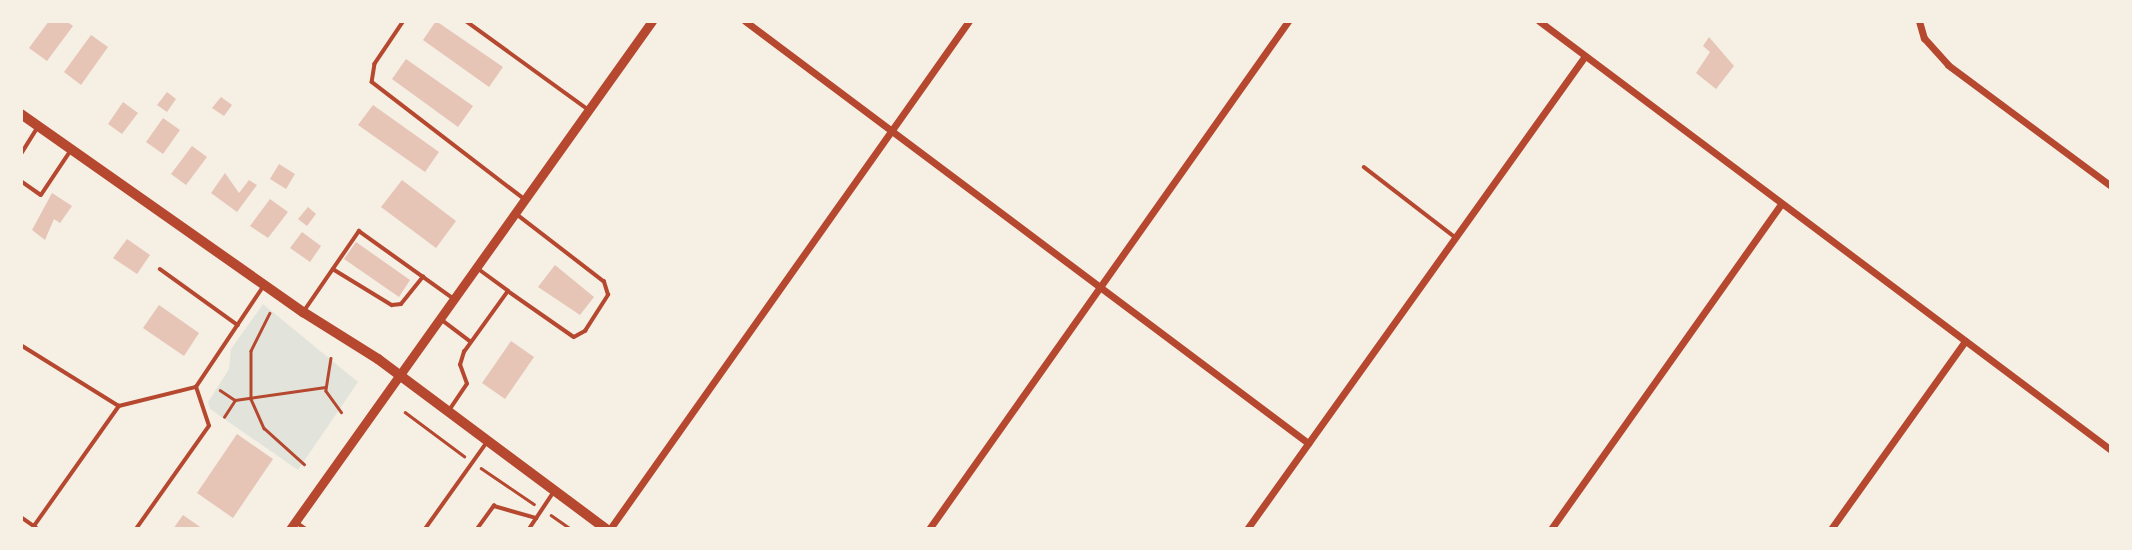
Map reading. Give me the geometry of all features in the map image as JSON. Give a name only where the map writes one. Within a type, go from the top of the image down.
[{"type":"main road","points":[[21,114],[264,286],[400,375],[608,529]]},
{"type":"street","points":[[293,525],[652,21]]},
{"type":"street","points":[[745,21],[1308,443]]},
{"type":"street","points":[[608,529],[970,21]]},
{"type":"street","points":[[929,529],[1289,21]]},
{"type":"street","points":[[1539,21],[1780,206],[2111,450]]},
{"type":"street","points":[[1919,21],[1924,37],[1948,65],[2111,186]]},
{"type":"street","points":[[1247,529],[1585,56]]},
{"type":"street","points":[[1551,529],[1780,206]]},
{"type":"street","points":[[1831,529],[1965,341]]},
{"type":"lane","points":[[404,21],[375,64],[372,82],[525,200]]},
{"type":"lane","points":[[466,21],[589,110]]},
{"type":"lane","points":[[21,154],[38,127]]},
{"type":"lane","points":[[21,181],[41,195],[72,150]]},
{"type":"lane","points":[[1364,167],[1455,237]]},
{"type":"lane","points":[[477,268],[568,334],[585,331],[607,300],[607,288],[515,213]]},
{"type":"lane","points":[[303,312],[359,231],[454,299]]},
{"type":"lane","points":[[160,269],[238,325]]},
{"type":"lane","points":[[333,269],[392,305],[401,304],[423,277]]},
{"type":"lane","points":[[21,517],[36,528],[119,406],[196,387],[264,286]]},
{"type":"lane","points":[[449,411],[467,384],[460,365],[471,342],[508,291]]},
{"type":"lane","points":[[440,319],[471,342]]},
{"type":"lane","points":[[21,345],[119,406]]},
{"type":"lane","points":[[136,529],[209,426],[196,387]]},
{"type":"lane","points":[[425,529],[488,440]]},
{"type":"lane","points":[[529,529],[555,491]]},
{"type":"lane","points":[[477,529],[494,506],[536,518]]},
{"type":"lane","points":[[293,525],[306,529]]},
{"type":"lane","points":[[376,529],[395,529]]},
{"type":"path","points":[[270,313],[251,352],[251,398],[264,428],[304,464]]},
{"type":"path","points":[[331,358],[325,387],[329,400],[341,412]]},
{"type":"path","points":[[220,390],[235,400],[325,387]]},
{"type":"path","points":[[225,416],[235,400]]},
{"type":"path","points":[[405,412],[472,462],[571,529]]},
{"type":"shaded area","points":[[263,304],[358,382],[298,470],[210,409],[208,402],[229,369],[231,349]]},
{"type":"building","points":[[49,21],[66,21],[73,26],[47,61],[29,48]]},
{"type":"building","points":[[436,21],[503,67],[489,87],[423,40]]},
{"type":"building","points":[[91,35],[108,47],[81,85],[64,72]]},
{"type":"building","points":[[1709,37],[1734,66],[1716,89],[1696,73],[1710,52],[1703,46]]},
{"type":"building","points":[[406,59],[473,106],[458,127],[392,79]]},
{"type":"building","points":[[167,92],[176,99],[167,112],[157,105]]},
{"type":"building","points":[[221,97],[232,105],[224,116],[212,108]]},
{"type":"building","points":[[123,102],[138,113],[122,134],[108,124]]},
{"type":"building","points":[[373,105],[439,152],[425,172],[358,125]]},
{"type":"building","points":[[163,118],[180,130],[163,154],[146,142]]},
{"type":"building","points":[[192,146],[207,157],[186,185],[171,174]]},
{"type":"building","points":[[279,164],[295,174],[286,189],[270,179]]},
{"type":"building","points":[[225,173],[239,193],[249,180],[257,185],[237,212],[211,193]]},
{"type":"building","points":[[402,180],[456,221],[436,248],[381,207]]},
{"type":"building","points":[[52,193],[72,206],[60,223],[54,219],[45,240],[32,230]]},
{"type":"building","points":[[270,199],[288,212],[268,238],[250,226]]},
{"type":"building","points":[[308,207],[316,214],[307,226],[298,219]]},
{"type":"building","points":[[302,232],[321,246],[310,262],[290,248]]},
{"type":"building","points":[[127,239],[150,255],[137,274],[113,258]]},
{"type":"building","points":[[356,242],[410,280],[399,297],[344,259]]},
{"type":"building","points":[[555,265],[594,297],[580,315],[538,287]]},
{"type":"building","points":[[159,305],[199,333],[184,356],[143,328]]},
{"type":"building","points":[[511,341],[534,357],[505,399],[482,383]]},
{"type":"building","points":[[237,434],[273,459],[233,518],[197,493]]},
{"type":"building","points":[[183,515],[203,529],[173,529]]}]
